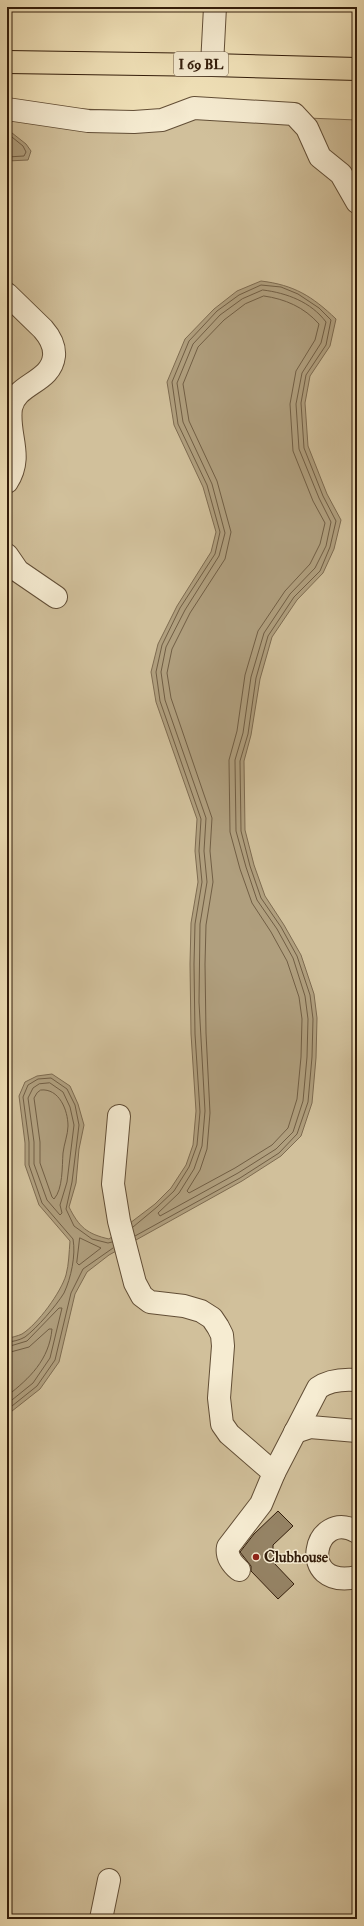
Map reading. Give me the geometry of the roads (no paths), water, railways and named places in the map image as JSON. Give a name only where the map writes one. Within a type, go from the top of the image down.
[{"type":"main road","name":"I 69 BL","points":[[7,62],[357,69]]},
{"type":"street","points":[[212,65],[215,7]]},
{"type":"street","points":[[7,109],[51,117],[98,122],[162,120],[194,108],[294,114],[307,128],[320,157],[341,174],[357,202]]},
{"type":"street","points":[[7,294],[43,328],[54,348],[53,360],[47,373],[19,393],[12,404],[11,424],[16,458],[14,468],[7,482]]},
{"type":"street","points":[[7,555],[18,570],[56,597]]},
{"type":"street","points":[[119,1116],[113,1184],[119,1221],[134,1283],[146,1299],[157,1304],[184,1306],[201,1311],[212,1318],[222,1335],[223,1346],[219,1398],[222,1424],[229,1434],[274,1473]]},
{"type":"street","points":[[239,1570],[226,1552],[228,1547],[261,1504],[274,1473],[318,1388],[324,1383],[333,1381],[357,1380]]},
{"type":"street","points":[[295,1432],[310,1427],[357,1431]]},
{"type":"street","points":[[357,1532],[341,1527],[333,1529],[324,1535],[316,1554],[318,1565],[325,1572],[336,1578],[357,1577]]},
{"type":"street","points":[[101,1919],[109,1880]]},
{"type":"water","points":[[7,129],[26,144],[31,151],[28,160],[7,161]]},
{"type":"water","points":[[261,281],[283,285],[302,293],[319,304],[336,319],[330,346],[310,376],[305,403],[308,446],[327,494],[341,520],[334,549],[323,573],[297,600],[272,637],[260,679],[251,735],[244,761],[245,830],[254,865],[265,896],[301,955],[314,994],[317,1018],[316,1058],[312,1103],[301,1136],[281,1156],[242,1181],[109,1255],[87,1272],[75,1294],[59,1362],[40,1389],[7,1415],[7,1339],[22,1334],[28,1329],[42,1315],[54,1299],[66,1275],[70,1241],[39,1205],[25,1165],[25,1143],[19,1096],[25,1082],[37,1076],[52,1074],[70,1086],[78,1104],[84,1125],[79,1149],[76,1183],[69,1207],[80,1225],[95,1235],[109,1239],[155,1204],[171,1188],[186,1165],[193,1145],[196,1111],[191,1034],[190,964],[191,923],[198,882],[195,851],[197,819],[156,702],[151,672],[158,644],[177,606],[211,552],[216,532],[203,487],[174,425],[167,382],[185,339],[214,309],[237,291]]},
{"type":"place","name":"Clubhouse","points":[[256,1557]]}]
